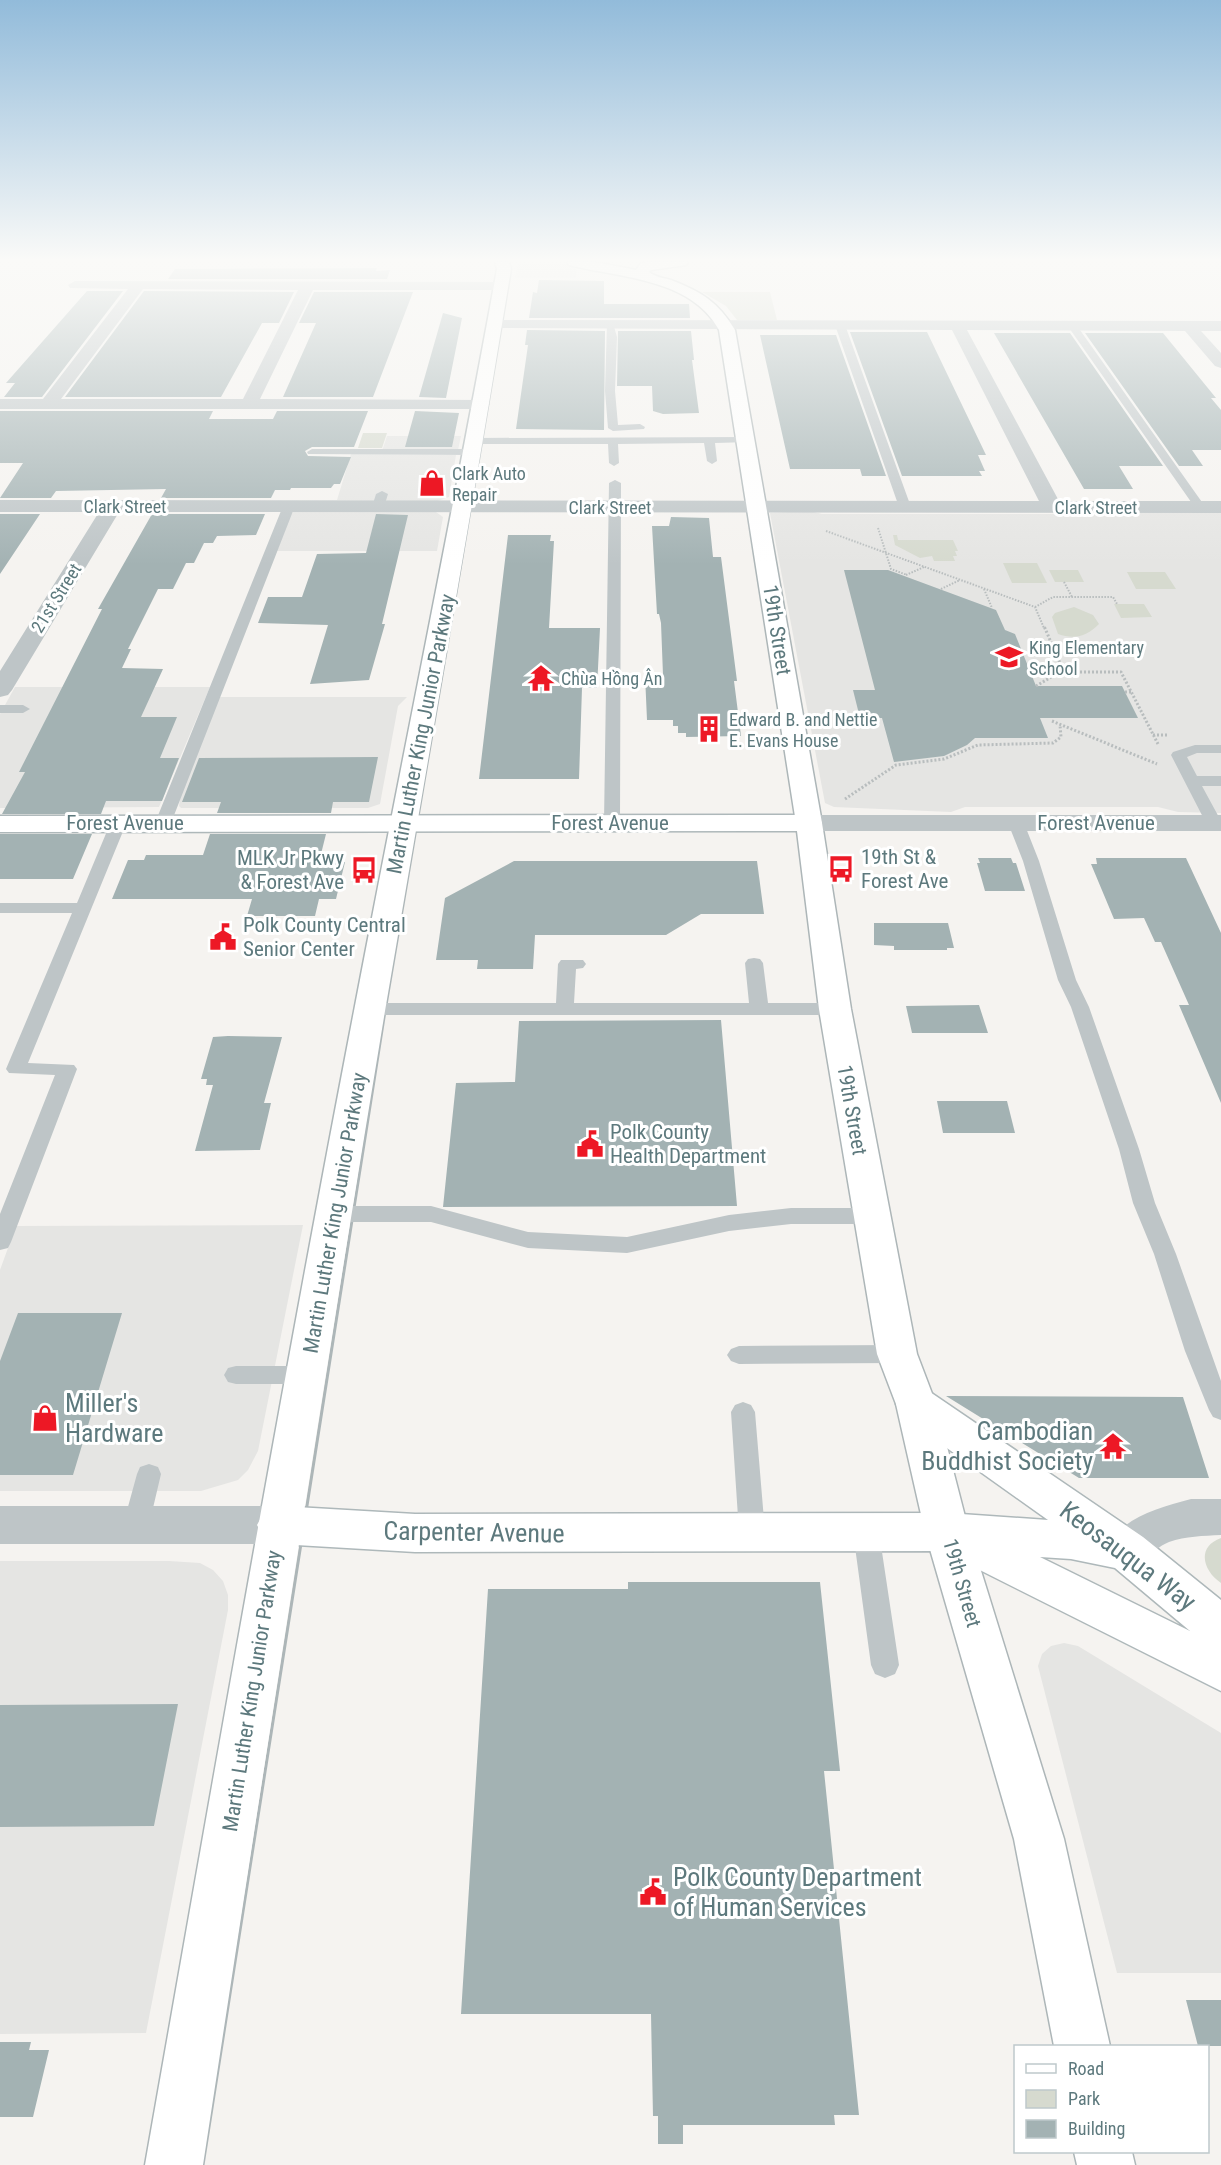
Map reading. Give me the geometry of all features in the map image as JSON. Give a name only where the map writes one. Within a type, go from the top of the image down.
[{"type":"main road","name":"Martin Luther King Junior Parkway","points":[[174,2165],[279,1525],[336,1215],[370,1009],[464,507],[488,363]]},
{"type":"main road","name":"19th Street","points":[[731,363],[741,431],[757,507],[809,823],[835,1009],[870,1216],[897,1354],[916,1404],[947,1532],[1039,1839],[1082,2045]]},
{"type":"main road","name":"Forest Avenue","points":[[0,824],[809,823]]},
{"type":"main road","name":"Keosauqua Way","points":[[916,1404],[1127,1551],[1221,1628]]},
{"type":"main road","name":"Carpenter Avenue","points":[[279,1525],[415,1533],[947,1532],[1071,1540],[1127,1551]]},
{"type":"main road","name":"Keosauqua Way","points":[[947,1532],[1221,1669]]},
{"type":"street","points":[[48,404],[79,363]]},
{"type":"street","points":[[249,404],[269,363]]},
{"type":"street","points":[[976,363],[1052,507]]},
{"type":"street","points":[[0,404],[481,404]]},
{"type":"street","name":"Clark Street","points":[[0,506],[289,506],[380,500],[464,507],[1221,507]]},
{"type":"street","name":"21st Street","points":[[0,690],[113,506]]},
{"type":"street","name":"Forest Avenue","points":[[809,823],[1217,823]]},
{"type":"street","points":[[1127,1551],[1152,1528],[1191,1518],[1221,1517]]},
{"type":"street","name":"Carpenter Avenue","points":[[0,1525],[279,1525]]},
{"type":"lane","points":[[611,363],[610,391],[613,428],[647,427]]},
{"type":"lane","points":[[853,363],[905,507]]},
{"type":"lane","points":[[1098,363],[1200,507]]},
{"type":"lane","points":[[312,452],[613,441],[709,440],[741,431]]},
{"type":"lane","points":[[709,440],[712,461]]},
{"type":"lane","points":[[613,441],[614,463]]},
{"type":"lane","points":[[612,823],[615,483]]},
{"type":"lane","points":[[163,823],[289,506]]},
{"type":"lane","points":[[0,709],[23,709]]},
{"type":"lane","points":[[191,710],[207,710]]},
{"type":"lane","points":[[1217,823],[1178,755],[1195,749],[1221,749]]},
{"type":"lane","points":[[1192,781],[1221,781]]},
{"type":"lane","points":[[1016,823],[1031,861],[1067,980],[1080,1007],[1103,1072],[1144,1203],[1165,1254],[1197,1351],[1221,1410]]},
{"type":"lane","points":[[0,1242],[68,1069],[16,1069],[118,824]]},
{"type":"lane","points":[[0,908],[83,908]]},
{"type":"lane","points":[[754,963],[759,1009]]},
{"type":"lane","points":[[565,1009],[567,964],[577,964]]},
{"type":"lane","points":[[370,1009],[835,1009]]},
{"type":"lane","points":[[336,1215],[431,1214],[528,1240],[627,1245],[729,1223],[770,1218],[870,1216]]},
{"type":"lane","points":[[739,1355],[897,1354]]},
{"type":"lane","points":[[236,1375],[307,1375]]},
{"type":"lane","points":[[743,1412],[752,1532]]},
{"type":"lane","points":[[136,1525],[149,1474]]},
{"type":"lane","points":[[866,1532],[885,1665]]},
{"type":"path","points":[[878,525],[891,568],[906,575],[924,566]]},
{"type":"path","points":[[822,529],[1035,607],[1063,670],[1036,686]]},
{"type":"path","points":[[941,589],[960,580]]},
{"type":"path","points":[[1064,582],[1072,597]]},
{"type":"path","points":[[983,588],[992,608]]},
{"type":"path","points":[[1035,607],[1053,597],[1113,597],[1117,604]]},
{"type":"path","points":[[1059,672],[1121,672],[1162,753]]},
{"type":"path","points":[[1125,692],[1131,692]]},
{"type":"path","points":[[1052,721],[1160,766]]},
{"type":"path","points":[[846,803],[845,797],[896,765],[944,759],[978,745],[1053,743],[1061,737],[1060,725]]},
{"type":"shaded area","points":[[387,436],[461,436],[458,450],[382,451]]},
{"type":"shaded area","points":[[351,454],[456,455],[449,497],[438,501],[337,500]]},
{"type":"shaded area","points":[[294,511],[436,512],[443,517],[437,551],[277,551]]},
{"type":"shaded area","name":"King Elementary School","points":[[810,511],[822,514],[1113,514],[1129,511],[1221,511],[1221,813],[1178,812],[1158,807],[965,807],[951,812],[834,807],[825,803],[770,513]]},
{"type":"shaded area","points":[[15,687],[210,687],[159,807],[0,808],[0,714]]},
{"type":"shaded area","points":[[219,697],[407,697],[398,706],[380,804],[368,808],[181,808],[179,806],[181,793]]},
{"type":"shaded area","points":[[303,1225],[258,1451],[248,1470],[238,1480],[201,1491],[0,1491],[0,1270],[16,1226]]},
{"type":"shaded area","points":[[0,1561],[200,1563],[213,1570],[223,1581],[228,1595],[228,1610],[146,2033],[0,2034]]},
{"type":"shaded area","points":[[1064,1643],[1078,1646],[1221,1733],[1221,1973],[1117,1973],[1038,1666],[1042,1654],[1051,1646]]},
{"type":"green space","points":[[363,433],[387,433],[382,448],[358,448]]},
{"type":"green space","points":[[893,535],[897,535],[898,540],[953,540],[958,551],[955,551],[957,556],[953,556],[955,561],[934,561],[932,556],[920,558],[895,545]]},
{"type":"green space","points":[[1003,563],[1037,563],[1047,583],[1012,583]]},
{"type":"green space","points":[[1049,570],[1078,570],[1084,582],[1055,582]]},
{"type":"green space","points":[[1127,572],[1165,572],[1176,589],[1136,589]]},
{"type":"green space","points":[[1114,604],[1144,604],[1152,617],[1121,618]]},
{"type":"green space","points":[[1074,607],[1093,615],[1099,624],[1080,636],[1070,637],[1058,634],[1052,617],[1055,613]]},
{"type":"green space","points":[[1221,1538],[1221,1583],[1206,1566],[1205,1553],[1213,1542]]},
{"type":"building","points":[[24,363],[68,363],[42,397],[4,397],[15,383],[6,383]]},
{"type":"building","points":[[90,363],[240,363],[221,397],[65,397]]},
{"type":"building","points":[[298,363],[386,363],[373,397],[283,397]]},
{"type":"building","points":[[429,363],[453,363],[446,398],[419,397]]},
{"type":"building","points":[[525,363],[605,363],[604,430],[516,429]]},
{"type":"building","points":[[617,363],[692,363],[699,413],[663,414],[653,411],[652,386],[617,386]]},
{"type":"building","points":[[766,363],[846,363],[886,476],[862,476],[860,469],[790,469]]},
{"type":"building","points":[[861,363],[942,363],[986,455],[978,455],[985,471],[979,471],[982,476],[902,476]]},
{"type":"building","points":[[1011,363],[1091,363],[1163,466],[1119,466],[1133,489],[1084,489]]},
{"type":"building","points":[[1106,363],[1187,363],[1216,398],[1211,398],[1221,410],[1221,450],[1192,450],[1203,466],[1179,466]]},
{"type":"building","points":[[0,411],[213,411],[209,419],[273,419],[277,411],[368,411],[354,447],[312,447],[305,451],[308,456],[351,457],[340,484],[334,484],[331,488],[275,490],[271,498],[161,498],[166,489],[56,491],[51,498],[0,498],[23,463],[0,463]]},
{"type":"building","points":[[415,411],[459,413],[452,447],[405,447]]},
{"type":"building","points":[[0,514],[40,514],[0,574]]},
{"type":"building","points":[[152,514],[265,514],[256,535],[217,536],[213,543],[204,543],[194,563],[186,563],[173,589],[158,589],[128,649],[131,649],[122,668],[163,669],[141,717],[177,717],[160,758],[179,758],[162,801],[106,801],[101,814],[2,814],[25,772],[19,772],[102,609],[98,609]]},
{"type":"building","points":[[376,514],[408,515],[382,624],[385,624],[369,680],[310,684],[328,625],[258,623],[268,597],[302,597],[317,554],[366,553]]},
{"type":"building","points":[[671,517],[709,518],[713,557],[721,557],[737,681],[734,681],[741,736],[686,737],[686,733],[678,733],[678,726],[673,726],[673,720],[647,720],[645,675],[663,675],[661,623],[659,614],[657,614],[652,526],[669,526]]},
{"type":"building","points":[[508,535],[551,535],[550,541],[554,541],[549,628],[600,628],[597,688],[582,688],[579,779],[479,779]]},
{"type":"building","name":"King Elementary School","points":[[844,570],[888,570],[996,610],[1005,630],[1015,634],[1036,686],[1122,686],[1138,718],[1040,718],[1048,738],[975,738],[967,745],[944,756],[894,762],[882,718],[860,718],[853,690],[875,690]]},
{"type":"building","points":[[378,757],[369,802],[333,802],[331,813],[217,813],[221,802],[182,802],[199,758]]},
{"type":"building","points":[[0,834],[92,834],[73,879],[0,879]]},
{"type":"building","points":[[210,834],[326,834],[319,862],[345,862],[336,899],[319,899],[315,916],[247,916],[252,899],[112,899],[128,860],[144,860],[146,855],[203,855]]},
{"type":"building","points":[[978,858],[1011,858],[1013,863],[1016,863],[1025,891],[985,891],[977,863],[980,863]]},
{"type":"building","points":[[1096,858],[1186,858],[1221,933],[1221,1103],[1179,1005],[1189,1005],[1161,942],[1155,942],[1144,918],[1114,919],[1091,864],[1097,864]]},
{"type":"building","points":[[514,861],[757,861],[764,914],[701,914],[666,935],[535,935],[533,969],[477,969],[478,960],[436,960],[445,898]]},
{"type":"building","points":[[874,923],[948,923],[954,948],[894,950],[894,946],[874,945]]},
{"type":"building","points":[[979,1005],[988,1033],[912,1033],[906,1006]]},
{"type":"building","name":"Polk County Health Department","points":[[721,1020],[737,1206],[443,1207],[456,1083],[515,1082],[519,1021]]},
{"type":"building","points":[[213,1037],[282,1037],[264,1103],[271,1103],[260,1150],[195,1151],[213,1085],[206,1085],[207,1079],[201,1079]]},
{"type":"building","points":[[937,1101],[1007,1101],[1015,1133],[943,1133]]},
{"type":"building","name":"Miller's Hardware","points":[[18,1313],[122,1313],[73,1475],[0,1475],[0,1361]]},
{"type":"building","name":"Cambodian Buddhist Society","points":[[946,1396],[1183,1397],[1209,1478],[1079,1478]]},
{"type":"building","name":"Polk County Department of Human Services","points":[[628,1582],[820,1582],[840,1771],[824,1771],[859,2115],[834,2115],[835,2125],[683,2125],[683,2144],[658,2144],[658,2116],[653,2116],[651,2014],[461,2014],[488,1589],[628,1589]]},
{"type":"building","points":[[178,1704],[154,1826],[0,1827],[0,1705]]},
{"type":"building","points":[[1186,2000],[1221,2000],[1221,2046],[1198,2045]]},
{"type":"building","points":[[0,2042],[31,2042],[29,2050],[49,2050],[33,2117],[0,2117]]},
{"type":"place","name":"Clark Auto Repair","points":[[432,483]]},
{"type":"place","name":"King Elementary School","points":[[1009,657]]},
{"type":"place","name":"Chùa Hồng Ân","points":[[541,678]]},
{"type":"place","name":"Edward B. and Nettie E. Evans House","points":[[709,729]]},
{"type":"place","name":"19th St & Forest Ave","points":[[841,869]]},
{"type":"place","name":"MLK Jr Pkwy & Forest Ave","points":[[364,870]]},
{"type":"place","name":"Polk County Central Senior Center","points":[[223,937]]},
{"type":"place","name":"Polk County Health Department","points":[[590,1144]]},
{"type":"place","name":"Miller's Hardware","points":[[45,1418]]},
{"type":"place","name":"Cambodian Buddhist Society","points":[[1113,1446]]},
{"type":"place","name":"Polk County Department of Human Services","points":[[653,1892]]}]
